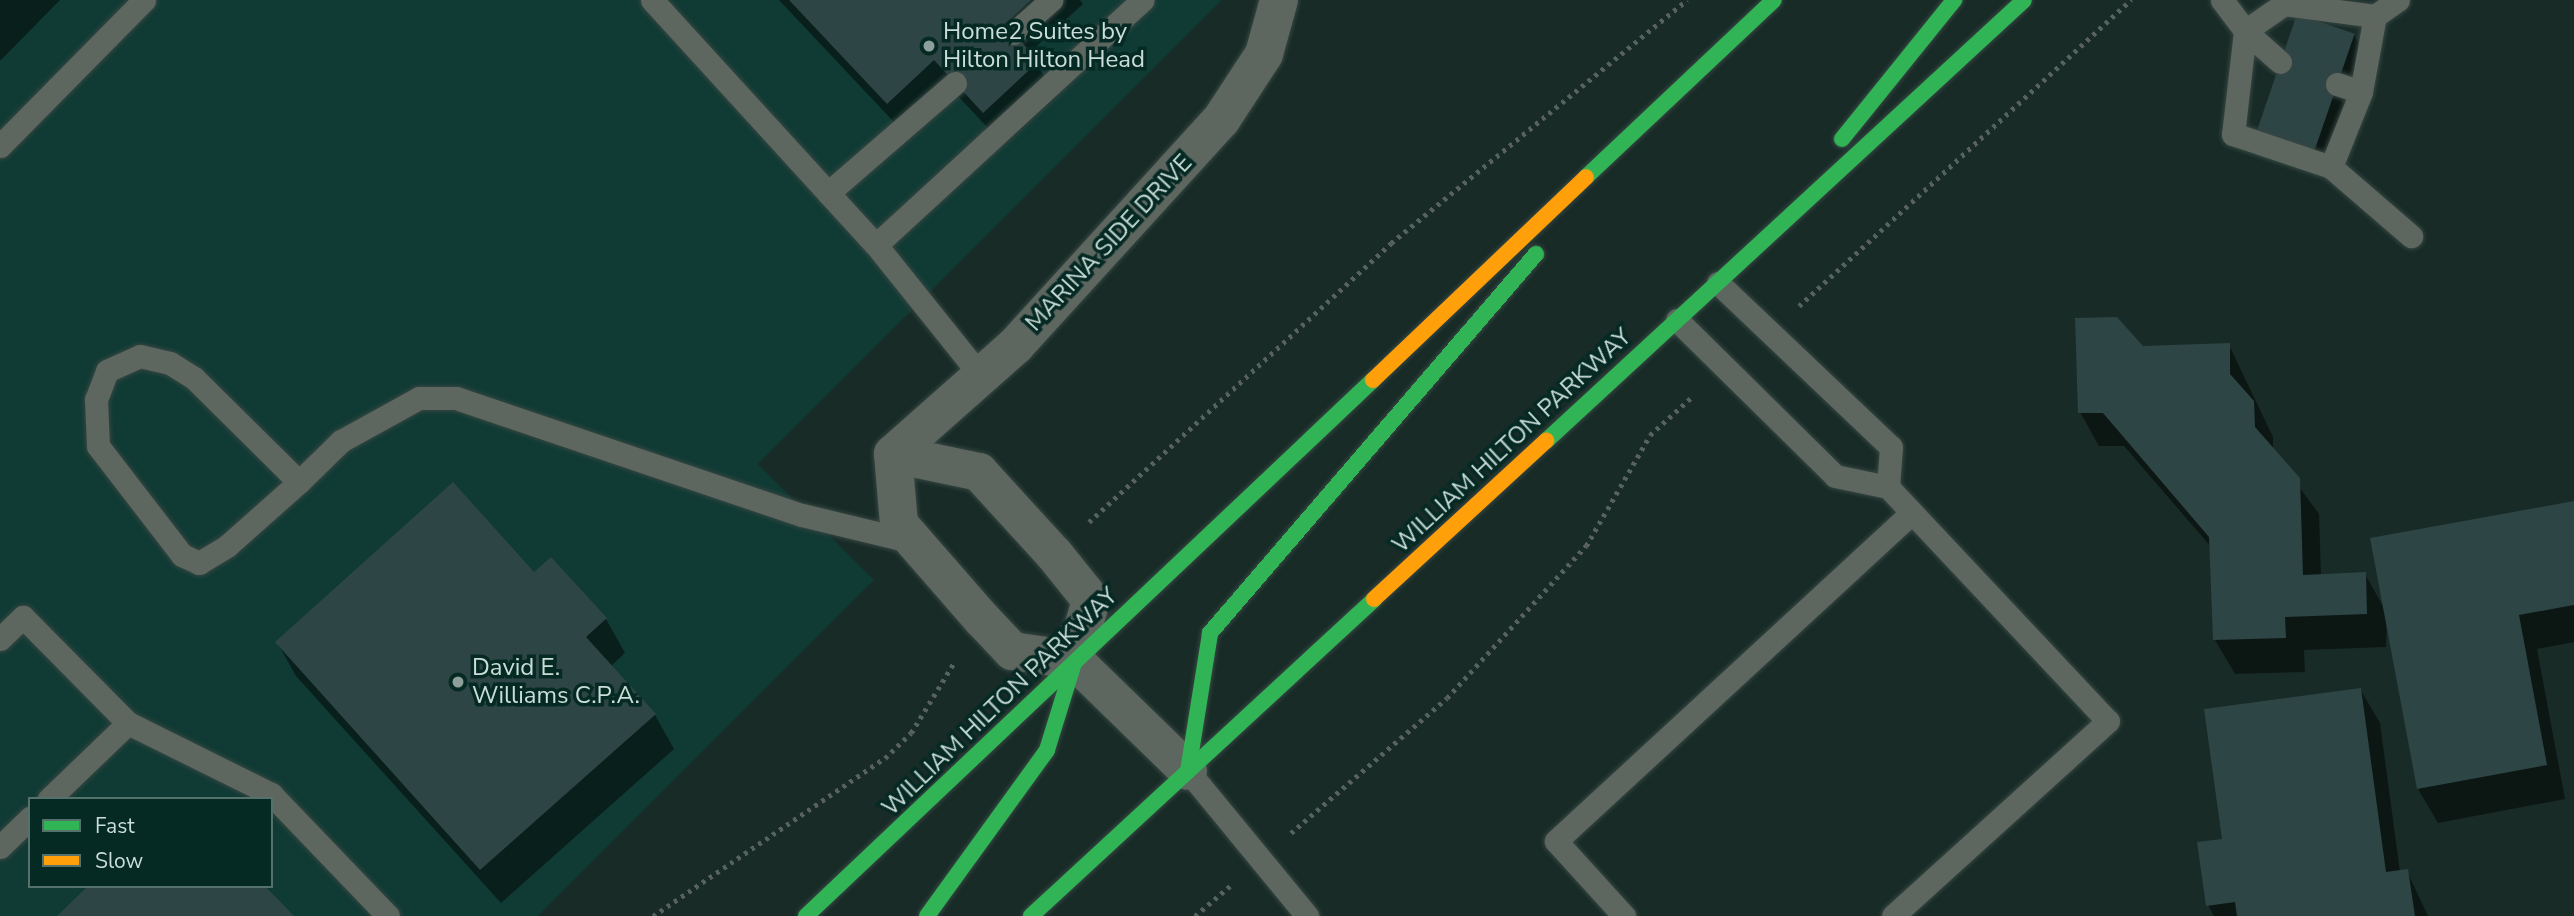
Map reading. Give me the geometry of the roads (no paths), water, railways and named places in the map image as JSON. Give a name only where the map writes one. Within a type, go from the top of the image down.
[{"type":"highway","name":"WILLIAM HILTON PARKWAY","points":[[806,916],[1774,0]]},
{"type":"highway","points":[[1764,235],[1954,0]]},
{"type":"highway","name":"WILLIAM HILTON PARKWAY","points":[[1031,916],[1718,283],[1764,235],[2024,0]]},
{"type":"highway","points":[[1188,771],[1210,633],[1675,94]]},
{"type":"highway","points":[[928,916],[1047,750],[1074,660]]},
{"type":"street","name":"MARINA SIDE DRIVE","points":[[893,454],[981,376],[1222,120],[1264,54],[1279,0]]},
{"type":"street","points":[[1074,660],[1091,600],[1054,554],[979,472],[893,454],[899,524],[982,619],[1012,651],[1074,660],[1188,771]]},
{"type":"lane","points":[[0,146],[144,0]]},
{"type":"lane","points":[[652,0],[876,246],[981,376]]},
{"type":"lane","points":[[1014,33],[1051,0]]},
{"type":"lane","points":[[876,246],[1142,0]]},
{"type":"lane","points":[[2221,0],[2245,31],[2280,62]]},
{"type":"lane","points":[[2398,0],[2375,16],[2284,4],[2245,31],[2233,135],[2331,167],[2411,236]]},
{"type":"lane","points":[[2331,167],[2361,92],[2375,16]]},
{"type":"lane","points":[[828,193],[955,83]]},
{"type":"lane","points":[[2337,83],[2361,92]]},
{"type":"lane","points":[[1718,283],[1891,447],[1888,487]]},
{"type":"lane","points":[[1677,320],[1835,476],[1888,487],[2108,721],[1893,916]]},
{"type":"lane","points":[[299,482],[170,363],[140,356],[107,371],[96,399],[98,446],[183,555],[200,563],[299,482],[341,441],[387,412],[419,398],[456,398],[802,515],[914,542]]},
{"type":"lane","points":[[1624,916],[1556,841],[1912,513]]},
{"type":"lane","points":[[0,639],[23,618],[128,723],[271,794],[388,916]]},
{"type":"lane","points":[[51,797],[128,723]]},
{"type":"lane","points":[[1188,771],[1259,861],[1307,916]]},
{"type":"lane","points":[[0,847],[28,820]]},
{"type":"place","name":"Home2 Suites by Hilton Hilton Head","points":[[929,46]]},
{"type":"place","name":"David E. Williams C.P.A.","points":[[458,682]]}]
